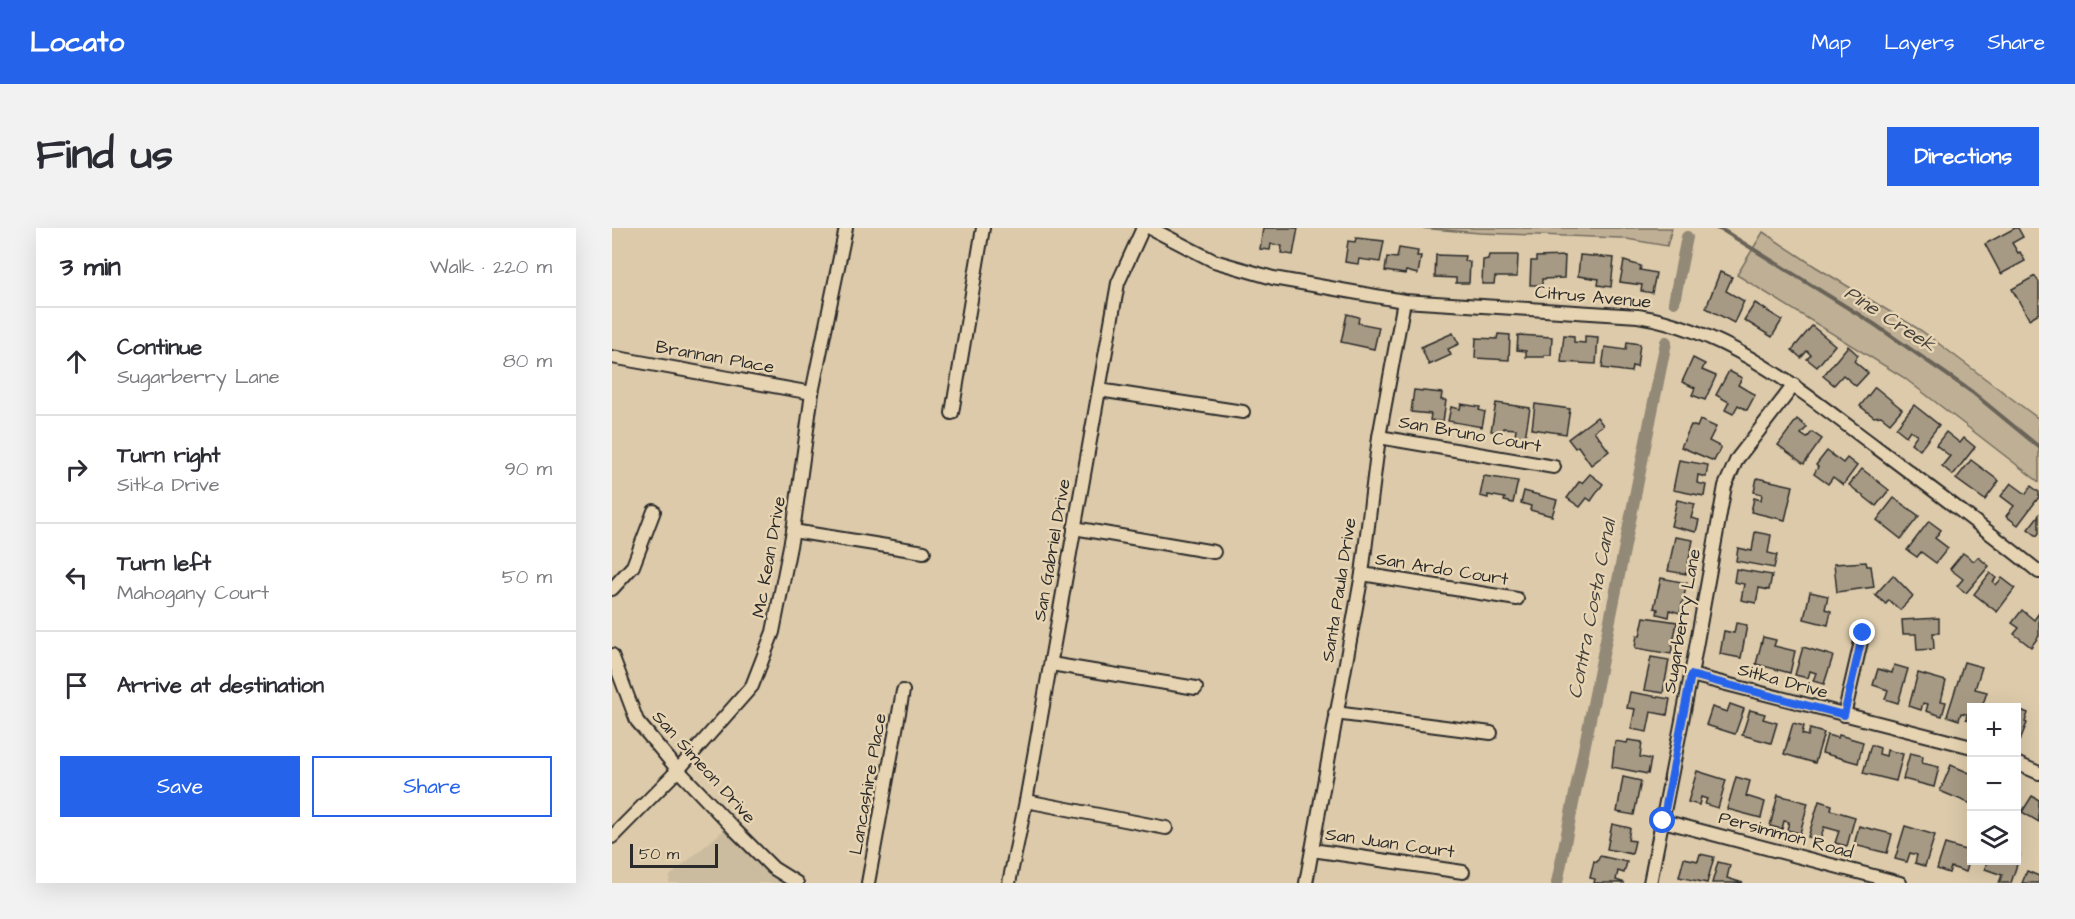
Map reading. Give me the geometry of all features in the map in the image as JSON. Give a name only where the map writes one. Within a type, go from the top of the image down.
[{"type":"street","name":"Mc Kean Drive","points":[[612,837],[678,770],[752,686],[773,632],[794,531],[812,393],[846,228]]},
{"type":"street","points":[[952,413],[983,228]]},
{"type":"street","name":"San Gabriel Drive","points":[[1010,883],[1118,283],[1143,228]]},
{"type":"street","name":"Citrus Avenue","points":[[1150,228],[1214,261],[1273,278],[1404,302],[1653,319],[1689,330],[1741,351],[1794,385],[1987,530],[2039,572]]},
{"type":"street","name":"Santa Paula Drive","points":[[1306,883],[1362,574],[1379,437],[1404,302]]},
{"type":"street","name":"Brannan Place","points":[[612,357],[812,393]]},
{"type":"street","name":"Sugarberry Lane","points":[[1650,883],[1725,486],[1737,459],[1794,385]]},
{"type":"street","points":[[1099,390],[1243,412]]},
{"type":"street","name":"San Bruno Court","points":[[1379,437],[1554,467]]},
{"type":"street","points":[[612,589],[633,566],[654,511]]},
{"type":"street","points":[[1074,528],[1214,552]]},
{"type":"street","points":[[794,531],[924,552]]},
{"type":"street","name":"San Ardo Court","points":[[1362,574],[1517,600]]},
{"type":"street","points":[[1844,715],[1863,633]]},
{"type":"street","name":"San Simeon Drive","points":[[612,655],[636,721],[678,770],[773,868],[797,883]]},
{"type":"street","points":[[1051,664],[1196,688]]},
{"type":"street","name":"Sitka Drive","points":[[1691,675],[1967,746]]},
{"type":"street","name":"Lancashire Place","points":[[868,883],[903,691]]},
{"type":"street","points":[[1335,713],[1491,733]]},
{"type":"street","points":[[2021,765],[2039,773]]},
{"type":"street","points":[[1026,801],[1166,828]]},
{"type":"street","name":"Persimmon Road","points":[[1663,821],[1900,883]]},
{"type":"street","name":"San Juan Court","points":[[1312,850],[1463,872]]},
{"type":"shaded area","points":[[1420,228],[1672,228],[1667,246],[1621,238],[1480,233]]},
{"type":"shaded area","points":[[1763,232],[1922,331],[2039,419],[2039,482],[1903,377],[1737,275]]},
{"type":"shaded area","points":[[731,824],[797,883],[669,883],[670,876]]},
{"type":"building","points":[[1263,228],[1298,228],[1293,255],[1281,253],[1282,246],[1271,244],[1270,250],[1260,249]]},
{"type":"building","points":[[2018,228],[2023,237],[2012,243],[2025,261],[2001,274],[1985,244]]},
{"type":"building","points":[[1356,238],[1384,241],[1380,262],[1359,259],[1358,264],[1345,262],[1348,241],[1355,242]]},
{"type":"building","points":[[1399,248],[1418,251],[1417,256],[1421,256],[1418,274],[1406,271],[1405,274],[1385,271],[1387,257],[1397,258]]},
{"type":"building","points":[[1436,255],[1465,256],[1464,261],[1470,262],[1469,283],[1456,283],[1456,278],[1435,277]]},
{"type":"building","points":[[1489,255],[1518,255],[1517,277],[1495,277],[1494,284],[1482,284],[1483,260],[1488,259]]},
{"type":"building","points":[[1580,255],[1614,258],[1611,287],[1598,285],[1599,279],[1578,276]]},
{"type":"building","points":[[1565,256],[1564,278],[1542,279],[1542,285],[1530,285],[1531,261],[1536,261],[1536,257]]},
{"type":"building","points":[[1624,261],[1641,266],[1640,270],[1656,273],[1652,293],[1641,291],[1642,285],[1620,282]]},
{"type":"building","points":[[1720,272],[1732,277],[1726,291],[1744,301],[1734,323],[1706,308]]},
{"type":"building","points":[[2035,276],[2039,282],[2039,313],[2029,319],[2012,289]]},
{"type":"building","points":[[1755,303],[1782,320],[1772,337],[1744,320]]},
{"type":"building","points":[[1347,314],[1359,317],[1358,323],[1379,327],[1374,349],[1341,342]]},
{"type":"building","points":[[1812,326],[1835,345],[1817,367],[1807,359],[1811,355],[1807,351],[1801,358],[1792,350]]},
{"type":"building","points":[[1453,333],[1459,344],[1448,349],[1451,355],[1429,365],[1421,347]]},
{"type":"building","points":[[1498,334],[1510,335],[1509,360],[1475,358],[1476,338],[1497,339]]},
{"type":"building","points":[[1518,335],[1552,337],[1551,355],[1526,357],[1526,351],[1517,350]]},
{"type":"building","points":[[1564,335],[1574,336],[1574,342],[1585,343],[1585,336],[1598,337],[1596,364],[1561,362]]},
{"type":"building","points":[[1627,342],[1640,344],[1637,367],[1632,366],[1631,372],[1602,368],[1605,347],[1626,350]]},
{"type":"building","points":[[1848,346],[1858,355],[1854,361],[1868,373],[1856,386],[1843,375],[1834,385],[1823,376]]},
{"type":"building","points":[[1693,358],[1705,364],[1702,370],[1716,376],[1705,400],[1692,395],[1695,388],[1682,382]]},
{"type":"building","points":[[1729,371],[1742,378],[1738,385],[1755,395],[1747,410],[1738,405],[1733,414],[1725,410],[1729,402],[1716,395]]},
{"type":"building","points":[[1875,387],[1902,409],[1890,423],[1881,416],[1874,417],[1860,406]]},
{"type":"building","points":[[1414,390],[1442,393],[1441,400],[1446,400],[1443,422],[1430,420],[1431,414],[1411,412]]},
{"type":"building","points":[[1496,403],[1530,408],[1525,438],[1515,436],[1516,429],[1503,428],[1502,433],[1491,431]]},
{"type":"building","points":[[1461,404],[1480,407],[1479,410],[1485,412],[1482,427],[1448,421],[1451,407],[1460,409]]},
{"type":"building","points":[[1535,404],[1570,409],[1566,434],[1532,429]]},
{"type":"building","points":[[1914,405],[1939,425],[1920,450],[1911,443],[1917,435],[1910,430],[1906,436],[1896,428]]},
{"type":"building","points":[[1597,417],[1603,425],[1594,431],[1609,451],[1591,465],[1578,446],[1575,448],[1568,439]]},
{"type":"building","points":[[1797,419],[1807,427],[1801,434],[1807,438],[1812,432],[1822,439],[1804,464],[1778,445]]},
{"type":"building","points":[[1700,420],[1716,427],[1709,441],[1721,447],[1714,461],[1681,447],[1691,425],[1697,427]]},
{"type":"building","points":[[1946,432],[1960,443],[1964,438],[1975,447],[1953,475],[1942,466],[1950,456],[1936,445]]},
{"type":"building","points":[[1827,451],[1843,463],[1847,458],[1857,466],[1843,485],[1833,477],[1828,484],[1814,474],[1818,467],[1816,465]]},
{"type":"building","points":[[1679,460],[1708,465],[1706,477],[1698,475],[1697,483],[1706,485],[1704,496],[1673,490]]},
{"type":"building","points":[[1971,460],[1999,481],[1985,500],[1956,479]]},
{"type":"building","points":[[1862,469],[1889,490],[1876,506],[1849,485]]},
{"type":"building","points":[[1590,474],[1603,484],[1591,501],[1587,498],[1580,507],[1567,498],[1579,482],[1582,483]]},
{"type":"building","points":[[1484,476],[1518,481],[1513,503],[1504,501],[1505,498],[1480,496]]},
{"type":"building","points":[[1757,478],[1793,486],[1785,520],[1751,512],[1754,498],[1761,500],[1762,494],[1754,492]]},
{"type":"building","points":[[2011,483],[2026,494],[2031,486],[2039,492],[2039,497],[2018,525],[2006,516],[2014,506],[2001,496]]},
{"type":"building","points":[[1524,491],[1557,500],[1552,516],[1530,510],[1531,506],[1521,503]]},
{"type":"building","points":[[1894,498],[1919,516],[1901,539],[1877,520]]},
{"type":"building","points":[[1677,500],[1695,504],[1691,518],[1699,520],[1696,532],[1671,526]]},
{"type":"building","points":[[2039,515],[2039,533],[2037,536],[2028,529]]},
{"type":"building","points":[[1929,521],[1941,530],[1935,538],[1948,548],[1936,563],[1921,552],[1917,557],[1907,550]]},
{"type":"building","points":[[1755,532],[1771,535],[1768,553],[1777,555],[1774,568],[1736,561],[1738,548],[1752,551]]},
{"type":"building","points":[[1675,537],[1693,540],[1686,574],[1668,571]]},
{"type":"building","points":[[1963,553],[1974,561],[1978,557],[1989,566],[1966,593],[1957,586],[1963,579],[1950,569]]},
{"type":"building","points":[[1866,562],[1867,566],[1871,566],[1874,587],[1837,592],[1834,564]]},
{"type":"building","points":[[1736,569],[1772,575],[1769,590],[1759,588],[1756,603],[1741,600],[1744,584],[1734,582]]},
{"type":"building","points":[[1990,573],[1996,578],[1993,582],[1996,585],[2002,578],[2015,588],[1997,612],[1974,594]]},
{"type":"building","points":[[1893,575],[1913,596],[1900,610],[1889,600],[1886,604],[1875,595]]},
{"type":"building","points":[[1661,578],[1687,583],[1680,613],[1670,610],[1669,617],[1657,614],[1658,609],[1654,608]]},
{"type":"building","points":[[1810,592],[1828,596],[1825,609],[1831,611],[1828,625],[1804,619]]},
{"type":"building","points":[[2022,610],[2034,620],[2039,613],[2039,636],[2031,647],[2014,634],[2019,628],[2012,623]]},
{"type":"building","points":[[1644,617],[1677,622],[1671,654],[1635,648]]},
{"type":"building","points":[[1939,618],[1939,633],[1933,633],[1934,649],[1917,650],[1916,634],[1903,634],[1902,620]]},
{"type":"building","points":[[1736,623],[1747,625],[1741,658],[1720,654],[1724,631],[1734,633]]},
{"type":"building","points":[[1763,637],[1776,640],[1774,646],[1795,651],[1790,673],[1756,664]]},
{"type":"building","points":[[1803,647],[1833,656],[1824,684],[1813,681],[1816,673],[1810,671],[1808,678],[1795,675]]},
{"type":"building","points":[[1651,657],[1669,660],[1663,693],[1644,690]]},
{"type":"building","points":[[1964,662],[1982,667],[1975,689],[1987,692],[1983,703],[1967,703],[1967,714],[1961,713],[1959,720],[1947,716]]},
{"type":"building","points":[[1894,665],[1908,669],[1898,703],[1885,699],[1888,690],[1873,685],[1878,669],[1892,673]]},
{"type":"building","points":[[1918,673],[1946,681],[1941,701],[1946,702],[1942,716],[1926,711],[1928,704],[1923,703],[1921,710],[1909,706]]},
{"type":"building","points":[[1630,692],[1670,699],[1667,715],[1651,712],[1647,732],[1631,729],[1635,709],[1627,708]]},
{"type":"building","points":[[1730,704],[1744,709],[1735,734],[1706,725],[1712,707],[1727,712]]},
{"type":"building","points":[[1750,710],[1765,714],[1763,719],[1777,723],[1771,743],[1742,735]]},
{"type":"building","points":[[2021,710],[2028,713],[2025,722],[2027,723],[2021,738]]},
{"type":"building","points":[[1793,723],[1804,726],[1802,734],[1808,736],[1810,729],[1824,733],[1815,763],[1784,754]]},
{"type":"building","points":[[1827,735],[1838,738],[1839,735],[1863,742],[1858,763],[1822,753]]},
{"type":"building","points":[[1628,740],[1642,742],[1640,757],[1651,759],[1648,774],[1612,767],[1615,741],[1627,743]]},
{"type":"building","points":[[1871,745],[1880,748],[1879,754],[1886,756],[1887,750],[1903,754],[1896,781],[1863,773]]},
{"type":"building","points":[[1910,753],[1923,756],[1922,763],[1939,767],[1934,787],[1903,779]]},
{"type":"building","points":[[1951,765],[1967,772],[1967,802],[1940,791]]},
{"type":"building","points":[[1697,771],[1726,780],[1718,808],[1705,804],[1707,799],[1701,797],[1699,805],[1688,802]]},
{"type":"building","points":[[1623,777],[1641,781],[1634,815],[1617,812]]},
{"type":"building","points":[[1736,777],[1750,781],[1746,796],[1765,802],[1761,818],[1727,809]]},
{"type":"building","points":[[1778,795],[1808,803],[1800,833],[1787,830],[1789,822],[1784,821],[1782,829],[1770,826]]},
{"type":"building","points":[[2032,796],[2039,800],[2039,822],[2022,812]]},
{"type":"building","points":[[1819,801],[1832,805],[1831,810],[1855,817],[1847,846],[1835,843],[1839,831],[1824,827],[1820,840],[1808,837]]},
{"type":"building","points":[[1612,824],[1630,828],[1628,840],[1635,841],[1632,854],[1607,849]]},
{"type":"building","points":[[1859,826],[1892,834],[1887,853],[1854,845]]},
{"type":"building","points":[[1905,826],[1935,835],[1925,866],[1915,863],[1917,855],[1910,853],[1907,862],[1895,859]]},
{"type":"building","points":[[1945,844],[1967,851],[1966,872],[1951,867],[1949,873],[1937,869]]},
{"type":"building","points":[[1700,854],[1714,857],[1707,883],[1679,877],[1684,858],[1698,861]]},
{"type":"building","points":[[1600,856],[1627,862],[1624,873],[1618,871],[1616,880],[1625,883],[1594,883],[1595,879],[1590,878],[1594,861],[1597,862]]},
{"type":"building","points":[[1718,862],[1730,865],[1727,878],[1743,883],[1712,883]]},
{"type":"building","points":[[1986,865],[2017,865],[2011,883],[1999,883],[2002,875],[1985,869]]},
{"type":"building","points":[[2027,871],[2039,876],[2039,883],[2022,883]]},
{"type":"waterway","name":"Pine Creek","points":[[1716,228],[1874,324],[1972,392],[2039,447]]},
{"type":"waterway","name":"Contra Costa Canal","points":[[1674,302],[1687,237]]},
{"type":"waterway","name":"Contra Costa Canal","points":[[1557,883],[1666,342]]},
{"type":"route","points":[[1663,821],[1691,675],[1844,715],[1863,633]]}]
